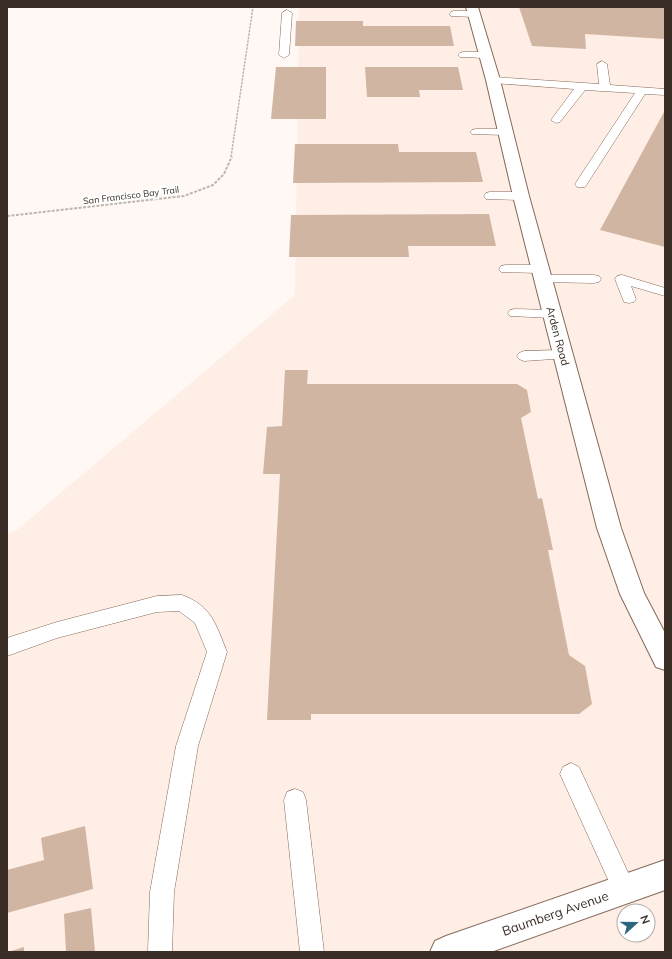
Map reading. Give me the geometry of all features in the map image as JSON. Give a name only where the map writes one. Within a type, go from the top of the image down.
[{"type":"street","name":"Arden Road","points":[[473,10],[493,80],[521,196],[614,543],[632,594],[665,659]]},
{"type":"street","name":"Baumberg Avenue","points":[[446,952],[665,875]]},
{"type":"lane","points":[[454,14],[473,10]]},
{"type":"lane","points":[[284,55],[287,13]]},
{"type":"lane","points":[[463,55],[485,56]]},
{"type":"lane","points":[[602,64],[605,88]]},
{"type":"lane","points":[[493,80],[665,92]]},
{"type":"lane","points":[[556,120],[582,86]]},
{"type":"lane","points":[[581,184],[642,90]]},
{"type":"lane","points":[[476,132],[505,132]]},
{"type":"lane","points":[[490,196],[521,196]]},
{"type":"lane","points":[[506,269],[594,279]]},
{"type":"lane","points":[[630,299],[622,279],[665,292]]},
{"type":"lane","points":[[515,313],[552,314]]},
{"type":"lane","points":[[524,356],[563,355]]},
{"type":"lane","points":[[7,647],[57,630],[157,604],[182,603],[203,618],[217,652],[188,746],[162,892],[160,952]]},
{"type":"lane","points":[[571,774],[624,889]]},
{"type":"lane","points":[[295,800],[312,952]]},
{"type":"path","name":"San Francisco Bay Trail","points":[[7,216],[184,196],[213,185],[224,174],[231,160],[253,7]]},
{"type":"shaded area","points":[[299,7],[665,7],[665,952],[7,952],[7,534],[18,529],[295,295]]},
{"type":"building","points":[[519,7],[665,7],[665,39],[585,34],[586,49],[532,46]]},
{"type":"building","points":[[296,21],[363,21],[363,26],[450,26],[454,46],[295,46]]},
{"type":"building","points":[[276,67],[326,67],[326,119],[271,119]]},
{"type":"building","points":[[365,67],[458,67],[463,90],[419,90],[420,97],[367,97]]},
{"type":"building","points":[[665,112],[665,247],[600,230]]},
{"type":"building","points":[[295,144],[398,144],[399,152],[476,152],[483,182],[293,183]]},
{"type":"building","points":[[489,214],[496,246],[408,246],[409,257],[289,257],[291,215]]},
{"type":"building","points":[[285,370],[308,370],[307,384],[517,384],[527,390],[531,412],[521,418],[538,499],[542,498],[553,550],[548,550],[569,655],[585,666],[592,704],[579,714],[311,714],[311,720],[267,720],[280,474],[263,474],[267,427],[282,426]]},
{"type":"building","points":[[85,826],[93,889],[7,913],[7,870],[44,860],[41,838]]},
{"type":"building","points":[[91,908],[95,952],[66,952],[64,914]]},
{"type":"building","points":[[24,947],[24,952],[8,952]]}]
